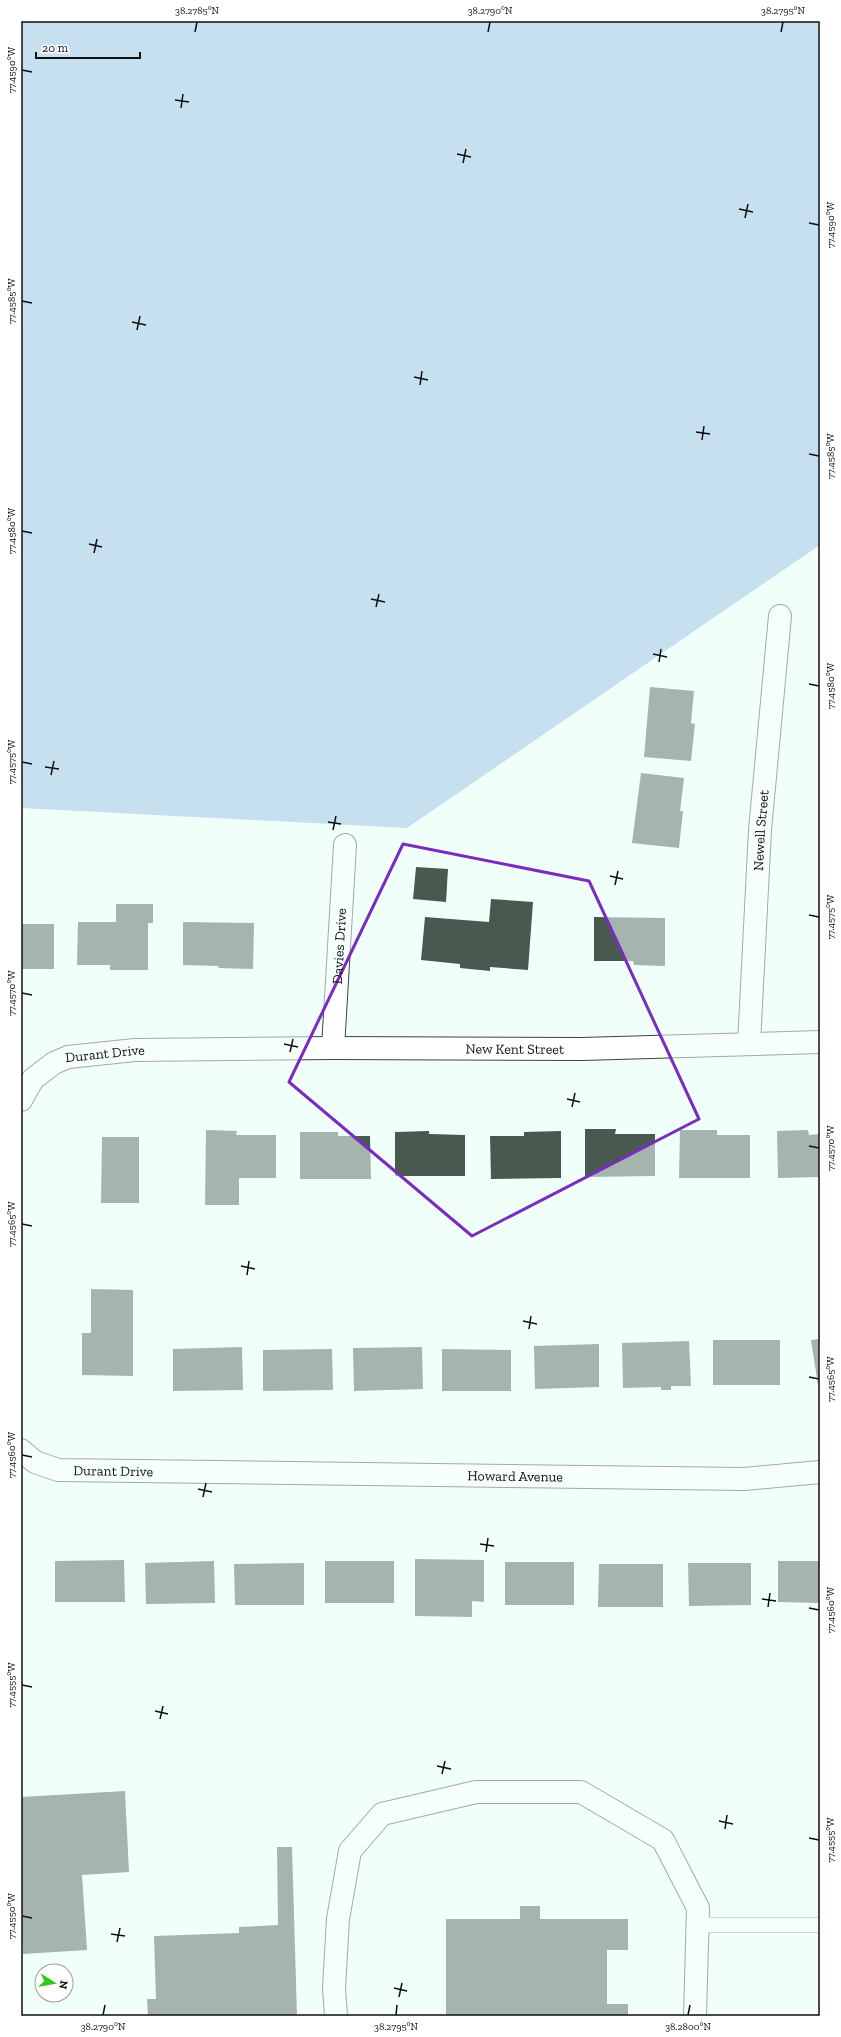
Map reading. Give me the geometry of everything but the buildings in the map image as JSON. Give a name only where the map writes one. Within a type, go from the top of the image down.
[{"type":"street","name":"Newell Street","points":[[749,1044],[760,830],[780,616]]},
{"type":"street","name":"Davies Drive","points":[[333,1048],[345,845]]},
{"type":"street","name":"New Kent Street","points":[[208,1049],[582,1049],[820,1042]]},
{"type":"street","name":"Durant Drive","points":[[21,1100],[34,1079],[54,1063],[68,1056],[135,1050],[208,1049]]},
{"type":"street","name":"Durant Drive","points":[[21,1450],[35,1462],[58,1470],[211,1472]]},
{"type":"street","name":"Howard Avenue","points":[[211,1472],[744,1479],[820,1472]]},
{"type":"street","points":[[336,2016],[334,1988],[338,1919],[350,1851],[382,1814],[476,1792],[581,1792],[663,1840],[698,1908],[695,2016]]},
{"type":"lane","points":[[697,1925],[820,1925]]},
{"type":"highlighted area","points":[[403,844],[589,881],[699,1119],[472,1236],[289,1082]]},
{"type":"shaded area","points":[[21,21],[820,21],[820,545],[407,828],[21,808]]}]
